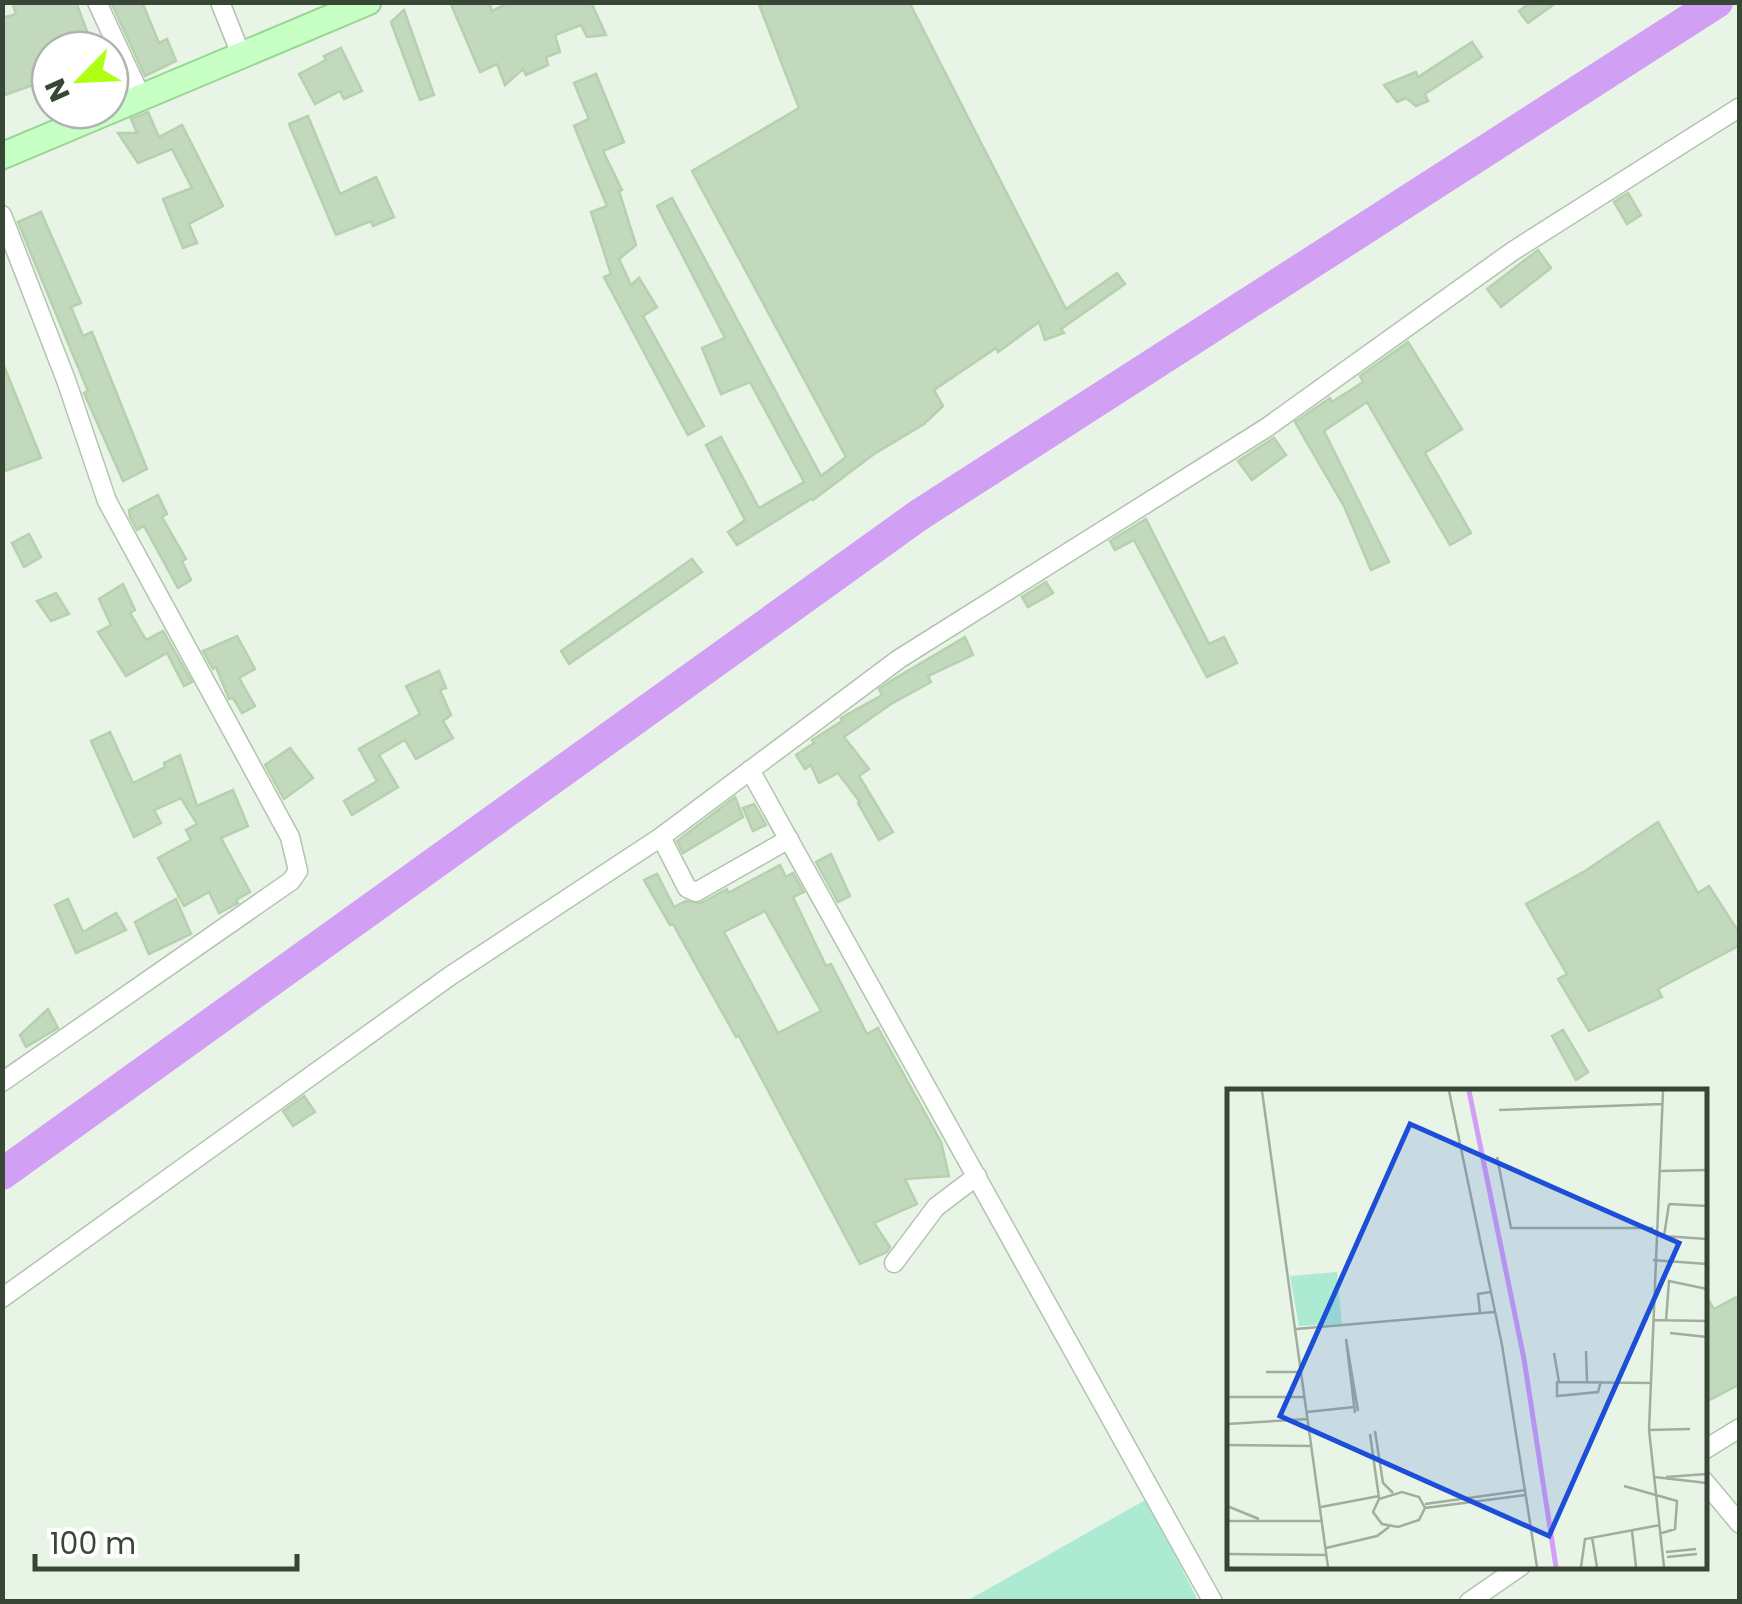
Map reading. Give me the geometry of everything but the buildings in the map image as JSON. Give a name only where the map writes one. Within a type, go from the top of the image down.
[{"type":"main road","points":[[2,156],[142,99],[237,44],[368,2]]},
{"type":"street","points":[[97,2],[142,99]]},
{"type":"street","points":[[220,2],[237,44]]},
{"type":"street","points":[[2,1298],[450,976],[661,838],[899,659],[1266,428],[1514,251],[1740,107]]},
{"type":"street","points":[[2,215],[108,501],[290,837],[298,871],[2,1082]]},
{"type":"street","points":[[750,770],[1213,1602]]},
{"type":"street","points":[[661,838],[686,888],[696,892],[789,839]]},
{"type":"street","points":[[894,1263],[936,1206],[977,1176]]},
{"type":"street","points":[[1707,1448],[1740,1428]]},
{"type":"street","points":[[1707,1485],[1740,1524]]},
{"type":"street","points":[[1469,1602],[1517,1569]]},
{"type":"green space","points":[[1147,1499],[1198,1601],[965,1602]]},
{"type":"waterway","points":[[2,1174],[919,515],[1717,2]]}]
